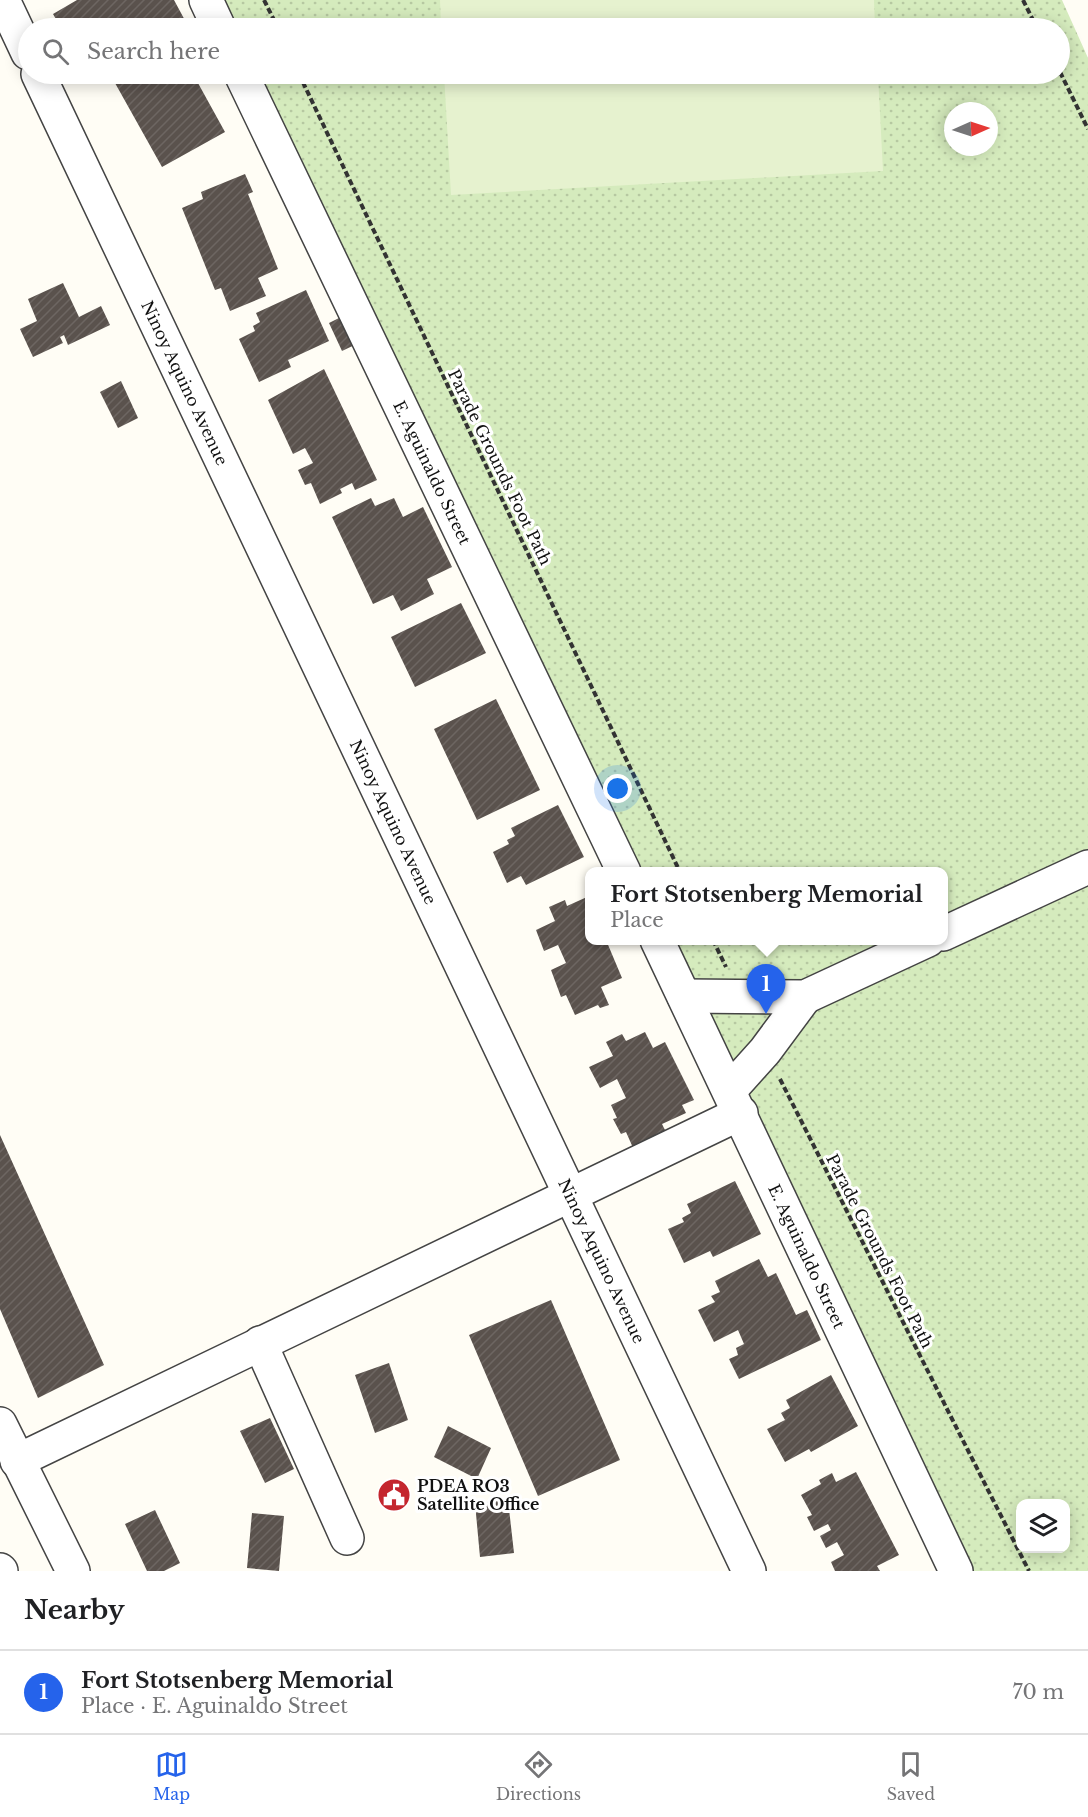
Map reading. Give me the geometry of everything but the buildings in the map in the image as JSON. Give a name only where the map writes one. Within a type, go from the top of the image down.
[{"type":"street","points":[[3,0],[18,32]]},
{"type":"street","points":[[206,0],[214,18]]},
{"type":"street","name":"Ninoy Aquino Avenue","points":[[43,84],[749,1571]]},
{"type":"street","name":"E. Aguinaldo Street","points":[[246,84],[622,867]]},
{"type":"street","points":[[948,932],[1088,867]]},
{"type":"street","name":"E. Aguinaldo Street","points":[[659,945],[736,1102],[956,1571]]},
{"type":"street","points":[[684,996],[805,997],[917,945]]},
{"type":"street","points":[[17,1461],[571,1194],[736,1102],[765,1051],[805,997]]},
{"type":"street","points":[[260,1343],[347,1538]]},
{"type":"street","points":[[0,1424],[73,1571]]},
{"type":"path","points":[[264,0],[273,18]]},
{"type":"path","points":[[1023,0],[1032,18]]},
{"type":"path","name":"Parade Grounds Foot Path","points":[[304,84],[678,867]]},
{"type":"path","points":[[1065,84],[1088,129]]},
{"type":"path","points":[[715,945],[740,997]]},
{"type":"path","name":"Parade Grounds Foot Path","points":[[765,1051],[1029,1571]]},
{"type":"green space","points":[[218,0],[1062,0],[1088,58],[1088,1571],[972,1571],[671,945],[948,945],[948,867],[634,867],[258,84],[1070,84],[1070,18],[226,18]]},
{"type":"green space","points":[[440,0],[874,0],[875,18],[441,18]]},
{"type":"green space","points":[[445,84],[879,84],[883,171],[451,195]]},
{"type":"place","name":"Fort Stotsenberg Memorial","points":[[766,1014]]},
{"type":"place","name":"PDEA RO3 Satellite Office","points":[[394,1495]]}]
